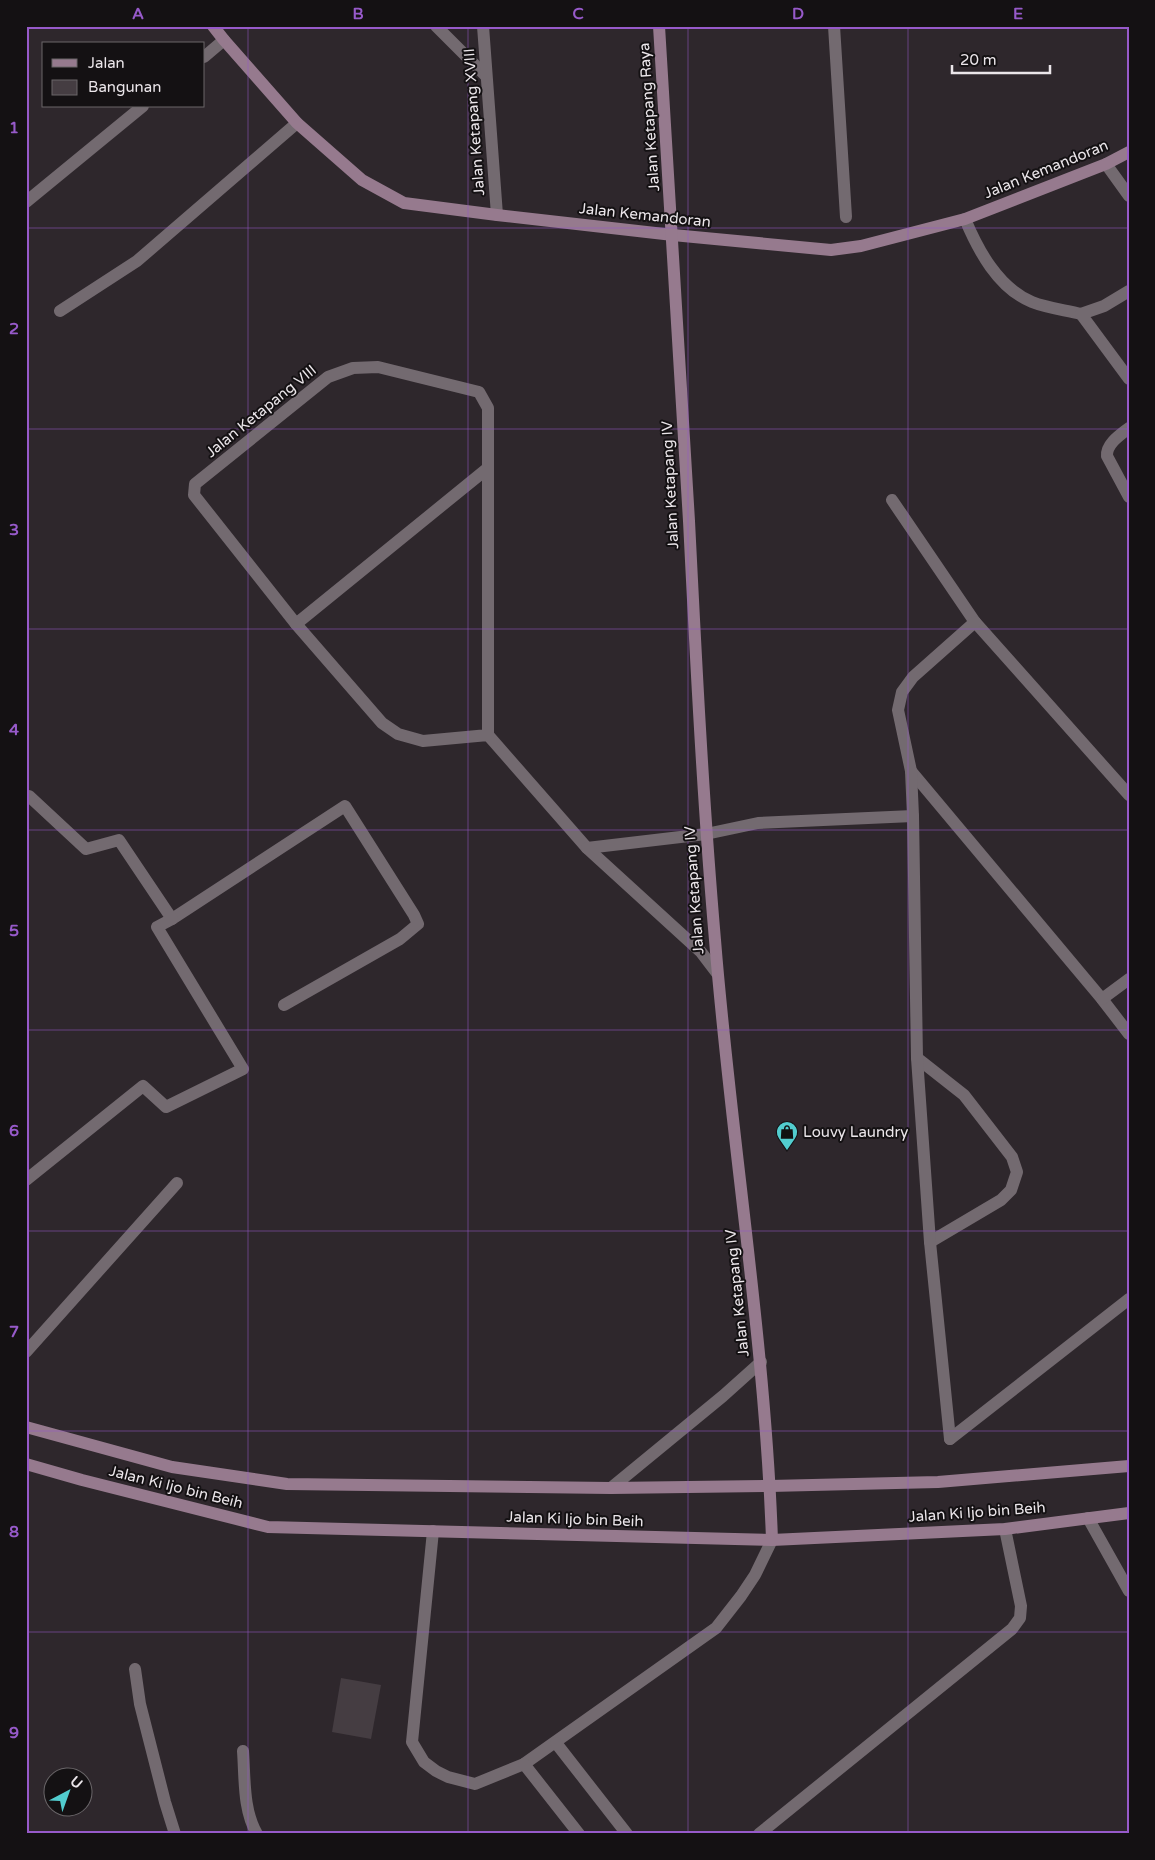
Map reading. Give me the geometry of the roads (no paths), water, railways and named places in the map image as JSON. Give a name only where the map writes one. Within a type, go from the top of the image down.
[{"type":"street","name":"Jalan Kemandoran","points":[[213,26],[297,123],[362,180],[404,203],[673,235],[831,250],[861,246],[965,219],[1106,164],[1129,152]]},
{"type":"street","points":[[436,26],[486,76]]},
{"type":"street","name":"Jalan Ketapang XVIII","points":[[483,26],[497,215]]},
{"type":"street","name":"Jalan Ketapang Raya","points":[[659,26],[673,235]]},
{"type":"street","points":[[834,26],[846,217]]},
{"type":"street","points":[[205,56],[224,40]]},
{"type":"street","points":[[26,202],[141,108]]},
{"type":"street","points":[[60,311],[137,261],[297,123]]},
{"type":"street","points":[[1106,164],[1129,196]]},
{"type":"street","points":[[965,219],[983,254],[1000,279],[1013,291],[1032,302],[1081,314],[1104,306],[1129,291]]},
{"type":"street","name":"Jalan Ketapang IV","points":[[673,235],[706,834],[717,973],[761,1362],[772,1540]]},
{"type":"street","points":[[1081,314],[1129,379]]},
{"type":"street","name":"Jalan Ketapang VIII","points":[[378,367],[479,392],[488,408],[488,735],[423,741],[398,734],[382,723],[296,624],[194,495],[195,484],[328,378],[353,368],[378,367]]},
{"type":"street","points":[[1129,428],[1113,441],[1106,451],[1129,497]]},
{"type":"street","points":[[296,624],[488,468]]},
{"type":"street","points":[[892,500],[975,622],[1129,795]]},
{"type":"street","points":[[975,622],[913,677],[902,692],[898,710],[911,771],[917,1058],[930,1242],[950,1439],[1129,1300]]},
{"type":"street","points":[[488,735],[587,848],[701,952],[717,973]]},
{"type":"street","points":[[911,771],[1102,999],[1129,1034]]},
{"type":"street","points":[[29,796],[86,849],[119,840],[172,919]]},
{"type":"street","points":[[26,1180],[143,1086],[166,1107],[243,1069],[157,927],[345,806],[418,924],[400,939],[284,1005]]},
{"type":"street","points":[[587,848],[706,834],[758,823],[913,816]]},
{"type":"street","points":[[1102,999],[1129,979]]},
{"type":"street","points":[[917,1058],[964,1095],[1012,1157],[1017,1172],[1011,1190],[1001,1200],[930,1242]]},
{"type":"street","points":[[26,1352],[177,1183]]},
{"type":"street","points":[[611,1488],[724,1396],[761,1362]]},
{"type":"street","name":"Jalan Ki Ijo bin Beih","points":[[26,1427],[172,1467],[287,1484],[611,1488],[770,1486],[938,1482],[1129,1466]]},
{"type":"street","name":"Jalan Ki Ijo bin Beih","points":[[26,1464],[268,1527],[772,1540],[1005,1529],[1129,1513]]},
{"type":"street","points":[[1088,1518],[1129,1591]]},
{"type":"street","points":[[759,1834],[1012,1629],[1020,1618],[1021,1606],[1005,1529]]},
{"type":"street","points":[[433,1531],[412,1742],[424,1762],[436,1771],[448,1777],[475,1784],[524,1764],[716,1628],[755,1575],[772,1540]]},
{"type":"street","points":[[135,1669],[140,1704],[175,1834]]},
{"type":"street","points":[[556,1743],[626,1834]]},
{"type":"street","points":[[243,1751],[246,1794],[251,1823],[257,1834]]},
{"type":"street","points":[[524,1764],[579,1834]]},
{"type":"place","name":"Louvy Laundry","points":[[787,1151]]}]
